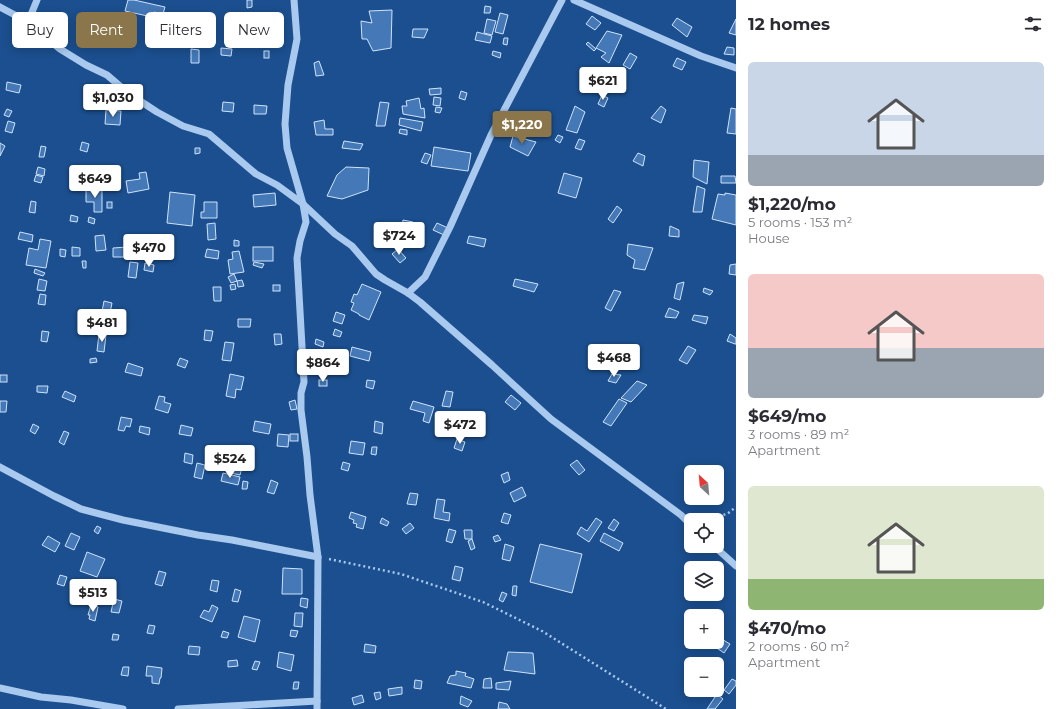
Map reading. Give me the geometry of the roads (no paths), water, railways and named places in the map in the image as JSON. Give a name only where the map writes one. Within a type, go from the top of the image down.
[{"type":"lane","points":[[32,12],[37,0]]},
{"type":"lane","points":[[178,709],[317,705],[318,557],[310,495],[302,410],[301,393],[304,382],[297,258],[300,241],[306,222],[303,204],[287,148],[285,124],[288,85],[296,39],[294,0]]},
{"type":"lane","points":[[408,293],[425,277],[450,227],[491,135],[562,0]]},
{"type":"lane","points":[[574,0],[701,56],[736,68]]},
{"type":"lane","points":[[0,8],[12,13]]},
{"type":"lane","points":[[59,48],[86,65],[107,75],[128,93],[157,112],[183,126],[209,134],[256,174],[277,185],[303,204],[335,234],[352,246],[376,274],[420,302],[551,419],[684,519]]},
{"type":"lane","points":[[0,467],[81,509],[123,520],[318,557]]},
{"type":"lane","points":[[722,553],[736,566]]},
{"type":"lane","points":[[0,688],[41,697],[71,700],[123,709]]}]
